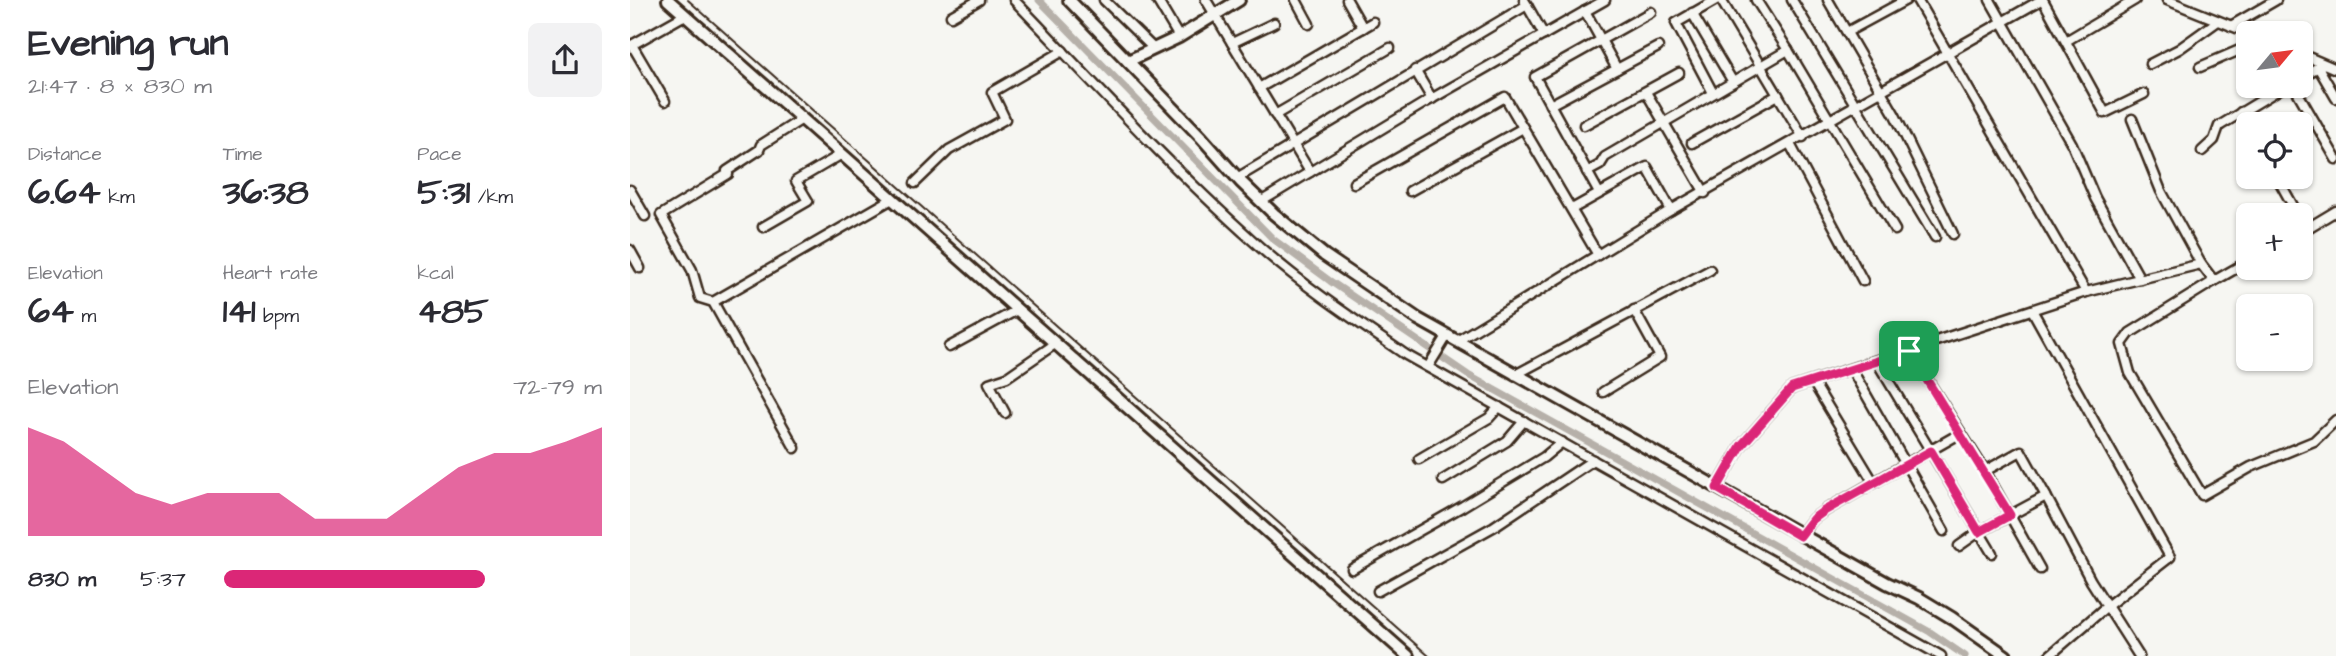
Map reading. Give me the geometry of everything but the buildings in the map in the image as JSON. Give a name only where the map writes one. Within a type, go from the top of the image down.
[{"type":"street","points":[[667,0],[1408,656]]},
{"type":"street","points":[[951,16],[979,0]]},
{"type":"street","points":[[1014,0],[1194,186],[1254,242],[1346,314],[1499,407],[1941,656]]},
{"type":"street","points":[[1069,0],[1237,178],[1324,255],[1385,298],[1449,340],[1516,375],[1800,536],[1919,598],[2006,656]]},
{"type":"street","points":[[1104,0],[1154,49]]},
{"type":"street","points":[[1157,0],[1179,37]]},
{"type":"street","points":[[1206,0],[1310,172]]},
{"type":"street","points":[[1128,61],[1179,37],[1239,0]]},
{"type":"street","points":[[1296,0],[1309,24]]},
{"type":"street","points":[[1348,0],[1363,28]]},
{"type":"street","points":[[1262,201],[1605,0]]},
{"type":"street","points":[[1713,93],[1676,23],[1716,0]]},
{"type":"street","points":[[1721,0],[1803,137]]},
{"type":"street","points":[[1756,0],[1895,230]]},
{"type":"street","points":[[1792,0],[1935,237]]},
{"type":"street","points":[[1828,0],[1882,92],[1953,234]]},
{"type":"street","points":[[1847,32],[1906,0]]},
{"type":"street","points":[[1917,0],[2086,292]]},
{"type":"street","points":[[1990,0],[2072,144],[2095,198],[2140,279]]},
{"type":"street","points":[[1429,365],[1449,340],[1671,210],[2042,0],[2105,113],[2144,94]]},
{"type":"street","points":[[2066,41],[2135,0]]},
{"type":"street","points":[[2169,0],[2236,28]]},
{"type":"street","points":[[2231,26],[2276,0]]},
{"type":"street","points":[[1237,178],[1526,3],[1544,35]]},
{"type":"street","points":[[1585,11],[1617,69]]},
{"type":"street","points":[[1599,193],[1535,77],[1651,12]]},
{"type":"street","points":[[1692,13],[1733,82]]},
{"type":"street","points":[[665,102],[631,46],[685,15]]},
{"type":"street","points":[[2150,64],[2179,49],[2218,21]]},
{"type":"street","points":[[1259,88],[1373,22]]},
{"type":"street","points":[[1231,43],[1274,23]]},
{"type":"street","points":[[1550,105],[1658,47]]},
{"type":"street","points":[[1275,115],[1390,48]]},
{"type":"street","points":[[1587,172],[1600,165],[1605,156],[1788,50]]},
{"type":"street","points":[[915,183],[949,150],[1005,119],[992,92],[1063,51]]},
{"type":"street","points":[[2200,67],[2236,52]]},
{"type":"street","points":[[2314,62],[2321,66],[2336,68]]},
{"type":"street","points":[[2314,70],[2321,66]]},
{"type":"street","points":[[2321,66],[2336,98]]},
{"type":"street","points":[[1415,71],[1432,99]]},
{"type":"street","points":[[1584,125],[1679,74]]},
{"type":"street","points":[[1646,92],[1705,193]]},
{"type":"street","points":[[1692,142],[1778,95]]},
{"type":"street","points":[[1354,183],[1505,97],[1598,255]]},
{"type":"street","points":[[2241,112],[2265,98]]},
{"type":"street","points":[[2301,98],[2336,159]]},
{"type":"street","points":[[2202,151],[2214,140],[2219,126],[2236,115]]},
{"type":"street","points":[[795,448],[713,302],[700,298],[692,270],[660,215],[728,174],[727,171],[759,150],[761,145],[802,119]]},
{"type":"street","points":[[2132,119],[2161,191],[2214,281]]},
{"type":"street","points":[[1409,191],[1524,128]]},
{"type":"street","points":[[1790,144],[1863,281]]},
{"type":"street","points":[[764,227],[808,201],[796,181],[842,154]]},
{"type":"street","points":[[1572,209],[1647,167],[1671,210]]},
{"type":"street","points":[[630,190],[645,216]]},
{"type":"street","points":[[713,302],[892,199]]},
{"type":"street","points":[[2313,223],[2336,211]]},
{"type":"street","points":[[631,254],[640,268]]},
{"type":"street","points":[[1717,488],[1741,446],[1792,388],[2086,292],[2202,264]]},
{"type":"street","points":[[2236,268],[2130,333],[2122,344],[2130,373],[2202,495],[2251,467],[2314,441],[2336,419]]},
{"type":"street","points":[[1516,375],[1710,270]]},
{"type":"street","points":[[949,347],[1017,310]]},
{"type":"street","points":[[1603,392],[1660,356],[1634,310]]},
{"type":"street","points":[[2032,310],[2170,557],[2049,656]]},
{"type":"street","points":[[1005,413],[989,383],[1007,377],[1055,344]]},
{"type":"street","points":[[1909,351],[1984,471],[2040,569]]},
{"type":"street","points":[[1877,362],[1992,553]]},
{"type":"street","points":[[1852,370],[1944,531]]},
{"type":"street","points":[[1813,382],[1874,483]]},
{"type":"street","points":[[1419,459],[1489,418],[1499,407]]},
{"type":"street","points":[[1443,480],[1507,441],[1524,421]]},
{"type":"street","points":[[1800,536],[1813,519],[1824,511],[1961,433]]},
{"type":"street","points":[[1352,569],[1553,452],[1562,442]]},
{"type":"street","points":[[1984,471],[2021,451],[2107,606],[2139,656]]},
{"type":"street","points":[[1378,591],[1493,527],[1593,460]]},
{"type":"street","points":[[1959,546],[1979,532],[2046,496]]},
{"type":"waterway","points":[[1039,0],[1273,239],[1330,281],[1468,375],[1930,632],[1965,656]]},
{"type":"railway","points":[[688,0],[1429,656]]},
{"type":"route","points":[[1909,351],[2010,515],[1979,532],[1931,451],[1824,511],[1813,519],[1800,536],[1717,488],[1741,446],[1792,388],[1909,351]]}]
